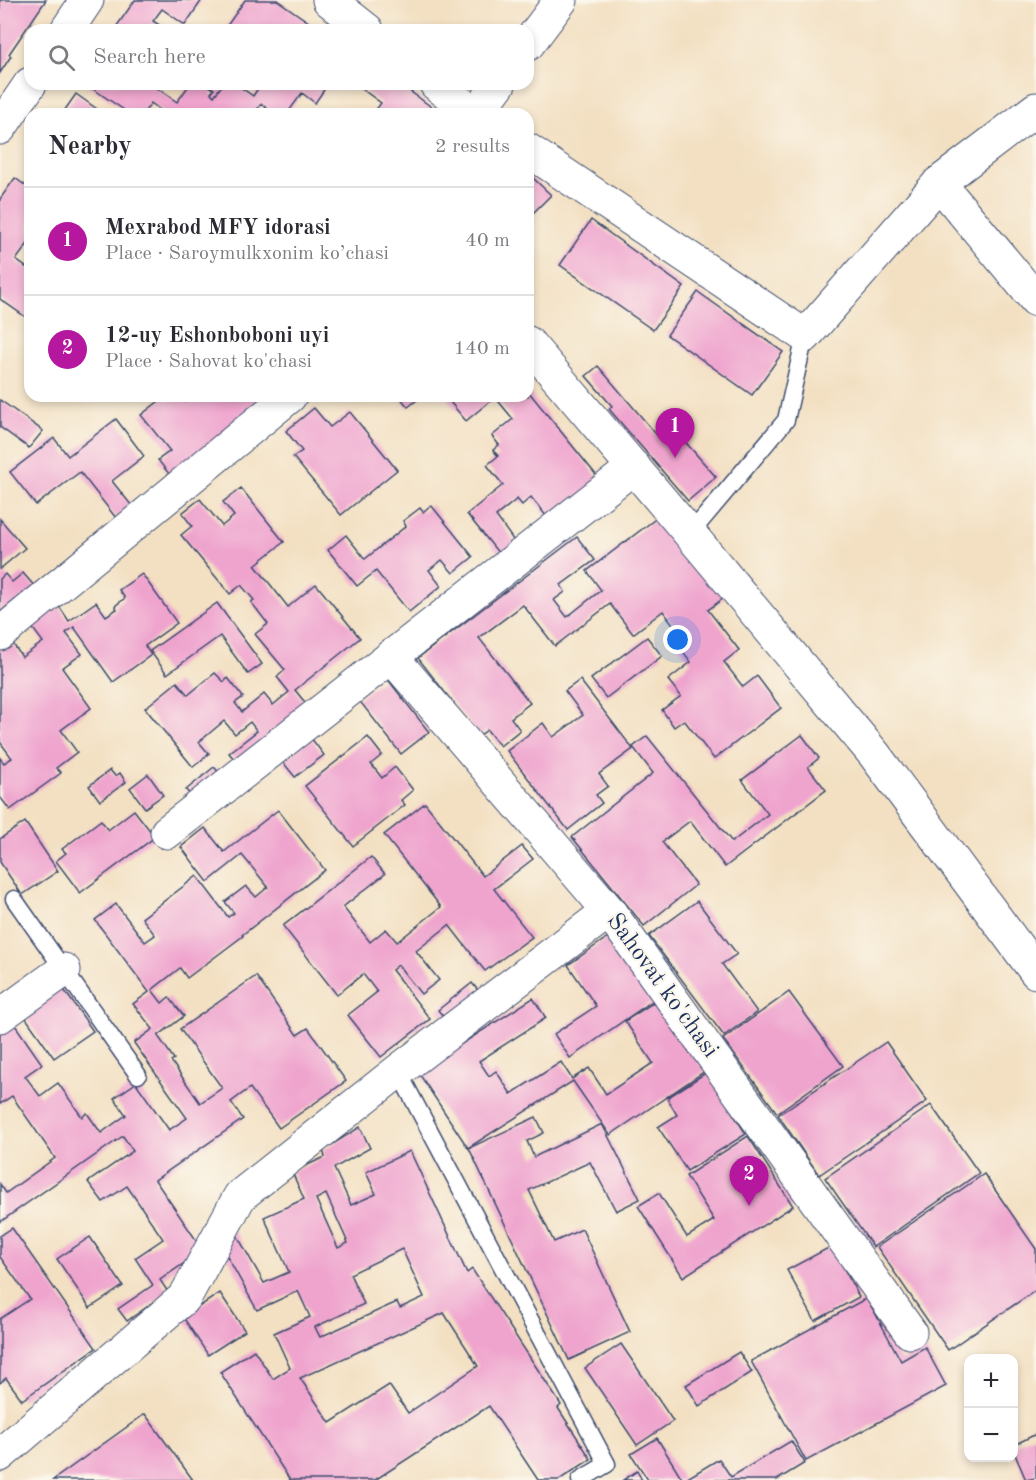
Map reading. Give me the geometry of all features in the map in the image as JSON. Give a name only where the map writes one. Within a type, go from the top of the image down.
[{"type":"street","points":[[71,24],[87,0]]},
{"type":"street","points":[[329,0],[359,24]]},
{"type":"street","points":[[534,36],[561,0]]},
{"type":"street","points":[[0,128],[26,90]]},
{"type":"street","points":[[444,90],[468,108]]},
{"type":"street","points":[[481,108],[494,90]]},
{"type":"street","points":[[534,154],[805,336],[939,183],[1036,109]]},
{"type":"street","points":[[939,183],[1036,300]]},
{"type":"street","points":[[534,351],[874,754],[1036,972]]},
{"type":"street","points":[[0,634],[283,402]]},
{"type":"street","points":[[167,832],[634,468]]},
{"type":"street","name":"Sahovat ko'chasi","points":[[391,656],[609,911],[910,1332]]},
{"type":"street","points":[[0,1455],[185,1297],[240,1196],[398,1071],[609,911]]},
{"type":"street","points":[[0,1016],[64,970]]},
{"type":"lane","points":[[690,534],[786,420],[805,336]]},
{"type":"lane","points":[[14,899],[138,1075]]},
{"type":"lane","points":[[398,1071],[607,1464],[580,1480]]},
{"type":"building","points":[[0,0],[46,0],[30,24],[24,24],[24,32],[9,54],[11,56],[0,73]]},
{"type":"building","points":[[135,0],[202,0],[186,24],[162,9],[153,21],[158,24],[118,24]]},
{"type":"building","points":[[245,0],[277,0],[311,24],[228,24]]},
{"type":"building","points":[[95,90],[160,90],[177,102],[186,90],[213,90],[211,93],[214,96],[218,90],[244,90],[253,96],[257,90],[324,90],[315,103],[302,93],[291,108],[267,108],[261,104],[258,108],[158,108],[151,103],[147,108],[121,108]]},
{"type":"building","points":[[363,90],[408,90],[433,108],[377,108],[381,103]]},
{"type":"building","points":[[76,94],[96,108],[66,108]]},
{"type":"building","points":[[15,178],[24,185],[24,249],[16,260],[24,266],[24,316],[0,299],[0,199]]},
{"type":"building","points":[[534,179],[551,195],[534,212]]},
{"type":"building","points":[[591,220],[684,287],[653,330],[560,265]]},
{"type":"building","points":[[698,292],[783,352],[752,395],[667,335]]},
{"type":"building","points":[[598,366],[661,440],[674,429],[716,477],[688,501],[609,409],[612,406],[586,376]]},
{"type":"building","points":[[534,398],[601,481],[551,522],[531,497],[522,505],[517,499],[496,516],[519,548],[504,560],[467,514],[503,485],[487,465],[498,456],[493,450],[499,445],[492,436],[513,419],[499,402],[534,402]]},
{"type":"building","points":[[0,400],[43,431],[29,448],[0,427]]},
{"type":"building","points":[[158,402],[270,402],[173,479],[158,460],[170,451],[141,415]]},
{"type":"building","points":[[404,402],[414,402],[408,407]]},
{"type":"building","points":[[450,402],[489,402],[466,421]]},
{"type":"building","points":[[314,408],[330,427],[350,412],[397,470],[341,515],[293,457],[302,451],[286,431]]},
{"type":"building","points":[[116,419],[144,456],[112,481],[132,506],[116,518],[80,472],[36,505],[10,472],[54,438],[68,456]]},
{"type":"building","points":[[241,488],[284,542],[255,565],[288,607],[316,584],[360,638],[295,690],[312,711],[242,768],[229,753],[257,731],[250,722],[235,734],[224,721],[199,742],[209,754],[193,767],[145,708],[177,682],[188,695],[215,673],[224,682],[228,678],[243,697],[235,703],[242,712],[264,694],[273,705],[289,692],[277,677],[285,670],[255,634],[268,624],[251,602],[254,600],[241,585],[230,594],[181,535],[192,526],[182,513],[200,499],[222,526],[234,516],[223,502]]},
{"type":"building","points":[[431,505],[473,557],[453,573],[442,560],[429,570],[441,586],[409,612],[376,571],[357,586],[328,550],[346,535],[365,559],[406,526],[403,521],[420,508],[423,512]]},
{"type":"building","points":[[662,514],[725,597],[708,610],[739,650],[724,662],[743,687],[757,676],[781,708],[714,759],[684,720],[674,727],[662,710],[681,696],[668,680],[691,662],[672,637],[679,632],[663,611],[633,634],[610,604],[555,646],[523,605],[479,638],[530,703],[511,718],[520,730],[500,746],[487,730],[479,736],[418,658],[577,537],[595,560],[561,585],[565,592],[554,600],[567,617],[601,590],[587,571]]},
{"type":"building","points":[[0,519],[25,548],[0,569]]},
{"type":"building","points":[[23,573],[36,588],[0,619],[0,579],[5,574],[12,582]]},
{"type":"building","points":[[142,574],[177,623],[145,646],[151,655],[113,682],[74,627],[66,633],[82,654],[62,668],[91,708],[61,730],[77,752],[56,768],[61,773],[10,810],[0,797],[0,758],[4,763],[12,758],[0,742],[0,650],[11,641],[22,657],[43,642],[31,626],[59,606],[69,621],[96,602],[106,616],[117,609],[115,606],[125,598],[119,590]]},
{"type":"building","points":[[217,603],[262,664],[248,674],[220,636],[167,674],[150,651]]},
{"type":"building","points":[[647,637],[662,656],[606,698],[591,679]]},
{"type":"building","points":[[386,677],[429,732],[401,754],[358,699]]},
{"type":"building","points":[[580,680],[633,749],[599,774],[608,786],[596,795],[602,803],[568,830],[507,751],[543,723],[553,737],[583,715],[565,691]]},
{"type":"building","points":[[802,735],[819,758],[808,767],[826,790],[725,867],[690,821],[662,842],[696,885],[644,926],[572,837],[653,773],[633,747],[647,736],[732,842],[768,814],[742,780]]},
{"type":"building","points":[[368,737],[382,755],[371,764],[382,778],[395,767],[413,790],[401,800],[405,805],[353,846],[305,786]]},
{"type":"building","points":[[311,738],[324,755],[295,777],[282,761]]},
{"type":"building","points":[[214,767],[223,777],[195,800],[186,790]]},
{"type":"building","points":[[110,770],[115,776],[120,773],[126,782],[100,801],[89,786]]},
{"type":"building","points":[[148,774],[163,795],[145,808],[130,788]]},
{"type":"building","points":[[425,803],[483,876],[522,846],[533,859],[494,889],[532,937],[485,971],[449,925],[416,951],[439,980],[421,994],[398,965],[392,970],[430,1019],[381,1057],[348,1015],[377,992],[363,974],[337,995],[283,926],[371,857],[385,874],[343,907],[370,942],[386,929],[397,942],[441,907],[384,835]]},
{"type":"building","points":[[134,810],[155,837],[80,893],[56,861],[66,853],[62,849],[101,820],[108,830]]},
{"type":"building","points":[[278,810],[325,870],[187,978],[180,968],[152,990],[162,1003],[169,997],[184,1016],[158,1036],[174,1059],[171,1061],[200,1103],[222,1088],[180,1029],[256,976],[297,1035],[308,1028],[346,1081],[279,1128],[250,1088],[231,1102],[243,1119],[155,1180],[203,1250],[160,1280],[168,1292],[127,1321],[118,1309],[153,1285],[135,1258],[163,1239],[127,1186],[103,1202],[88,1182],[133,1151],[123,1136],[0,1222],[0,1184],[6,1193],[55,1158],[12,1096],[0,1104],[0,1031],[13,1022],[42,1064],[25,1076],[40,1096],[58,1083],[82,1117],[87,1113],[101,1133],[126,1115],[114,1098],[136,1083],[169,1130],[187,1118],[134,1043],[153,1029],[133,1004],[149,992],[95,920],[116,904],[145,942],[155,935],[142,918],[197,876],[228,917],[234,913],[225,902],[246,886],[256,897],[268,887],[242,855],[208,882],[181,847],[205,828],[224,852]]},
{"type":"building","points":[[25,822],[58,871],[22,895],[0,862],[0,839]]},
{"type":"building","points":[[697,901],[737,954],[722,964],[757,1012],[724,1036],[649,936]]},
{"type":"building","points":[[611,935],[655,999],[570,1058],[554,1034],[596,1006],[568,965]]},
{"type":"building","points":[[472,983],[481,994],[447,1021],[438,1010]]},
{"type":"building","points":[[62,987],[93,1031],[54,1058],[23,1014]]},
{"type":"building","points":[[789,992],[843,1066],[777,1113],[723,1039]]},
{"type":"building","points":[[533,998],[546,1018],[479,1061],[489,1076],[496,1071],[511,1094],[561,1062],[572,1079],[589,1068],[606,1094],[653,1063],[625,1021],[657,1000],[705,1071],[610,1135],[573,1081],[468,1148],[418,1072]]},
{"type":"building","points":[[886,1042],[927,1101],[819,1175],[778,1115]]},
{"type":"building","points":[[707,1072],[746,1134],[687,1171],[658,1127],[677,1115],[667,1098]]},
{"type":"building","points":[[931,1105],[979,1173],[873,1247],[825,1178]]},
{"type":"building","points":[[536,1117],[544,1133],[527,1141],[534,1157],[602,1124],[640,1199],[616,1211],[590,1162],[529,1190],[554,1242],[582,1229],[630,1332],[569,1360],[469,1148]]},
{"type":"building","points":[[360,1127],[370,1148],[334,1168],[351,1205],[376,1194],[366,1172],[410,1151],[467,1273],[472,1269],[561,1405],[558,1408],[591,1459],[559,1480],[538,1480],[489,1406],[375,1480],[290,1480],[220,1372],[254,1350],[273,1379],[290,1368],[274,1333],[310,1317],[298,1291],[257,1310],[222,1247],[234,1230],[264,1283],[289,1272],[264,1217],[304,1199],[292,1172],[325,1157],[323,1150]],"holes":[[[326,1194],[348,1243],[338,1248],[316,1199]],[[402,1249],[424,1297],[400,1308],[397,1302],[320,1337],[315,1327],[364,1304],[350,1274]],[[444,1313],[478,1366],[408,1413],[389,1385],[330,1423],[300,1378]]]},
{"type":"building","points":[[748,1136],[793,1206],[683,1277],[638,1206],[659,1193],[687,1237],[714,1220],[686,1176]]},
{"type":"building","points":[[984,1174],[1036,1249],[1036,1290],[948,1350],[877,1247]]},
{"type":"building","points":[[12,1228],[96,1348],[22,1400],[6,1378],[0,1383],[0,1319],[30,1299],[0,1257],[0,1236]]},
{"type":"building","points":[[90,1237],[123,1286],[90,1308],[57,1259]]},
{"type":"building","points":[[832,1246],[859,1297],[815,1321],[787,1270]]},
{"type":"building","points":[[220,1293],[245,1331],[208,1355],[183,1317]]},
{"type":"building","points":[[867,1298],[901,1361],[925,1347],[946,1386],[806,1461],[751,1361]]},
{"type":"building","points":[[621,1344],[673,1421],[637,1445],[585,1368]]},
{"type":"building","points":[[739,1352],[752,1372],[699,1406],[686,1385]]},
{"type":"building","points":[[145,1414],[193,1480],[53,1480]]},
{"type":"building","points":[[1036,1434],[1036,1478],[1026,1480],[1018,1461],[1018,1443]]},
{"type":"building","points":[[657,1438],[683,1480],[648,1480],[631,1454]]},
{"type":"building","points":[[791,1441],[805,1463],[777,1480],[684,1480],[719,1459],[731,1477]]},
{"type":"building","points":[[637,1471],[642,1480],[623,1480]]},
{"type":"place","name":"Mexrabod MFY idorasi","points":[[675,458]]},
{"type":"place","name":"12-uy Eshonboboni uyi","points":[[749,1206]]}]
